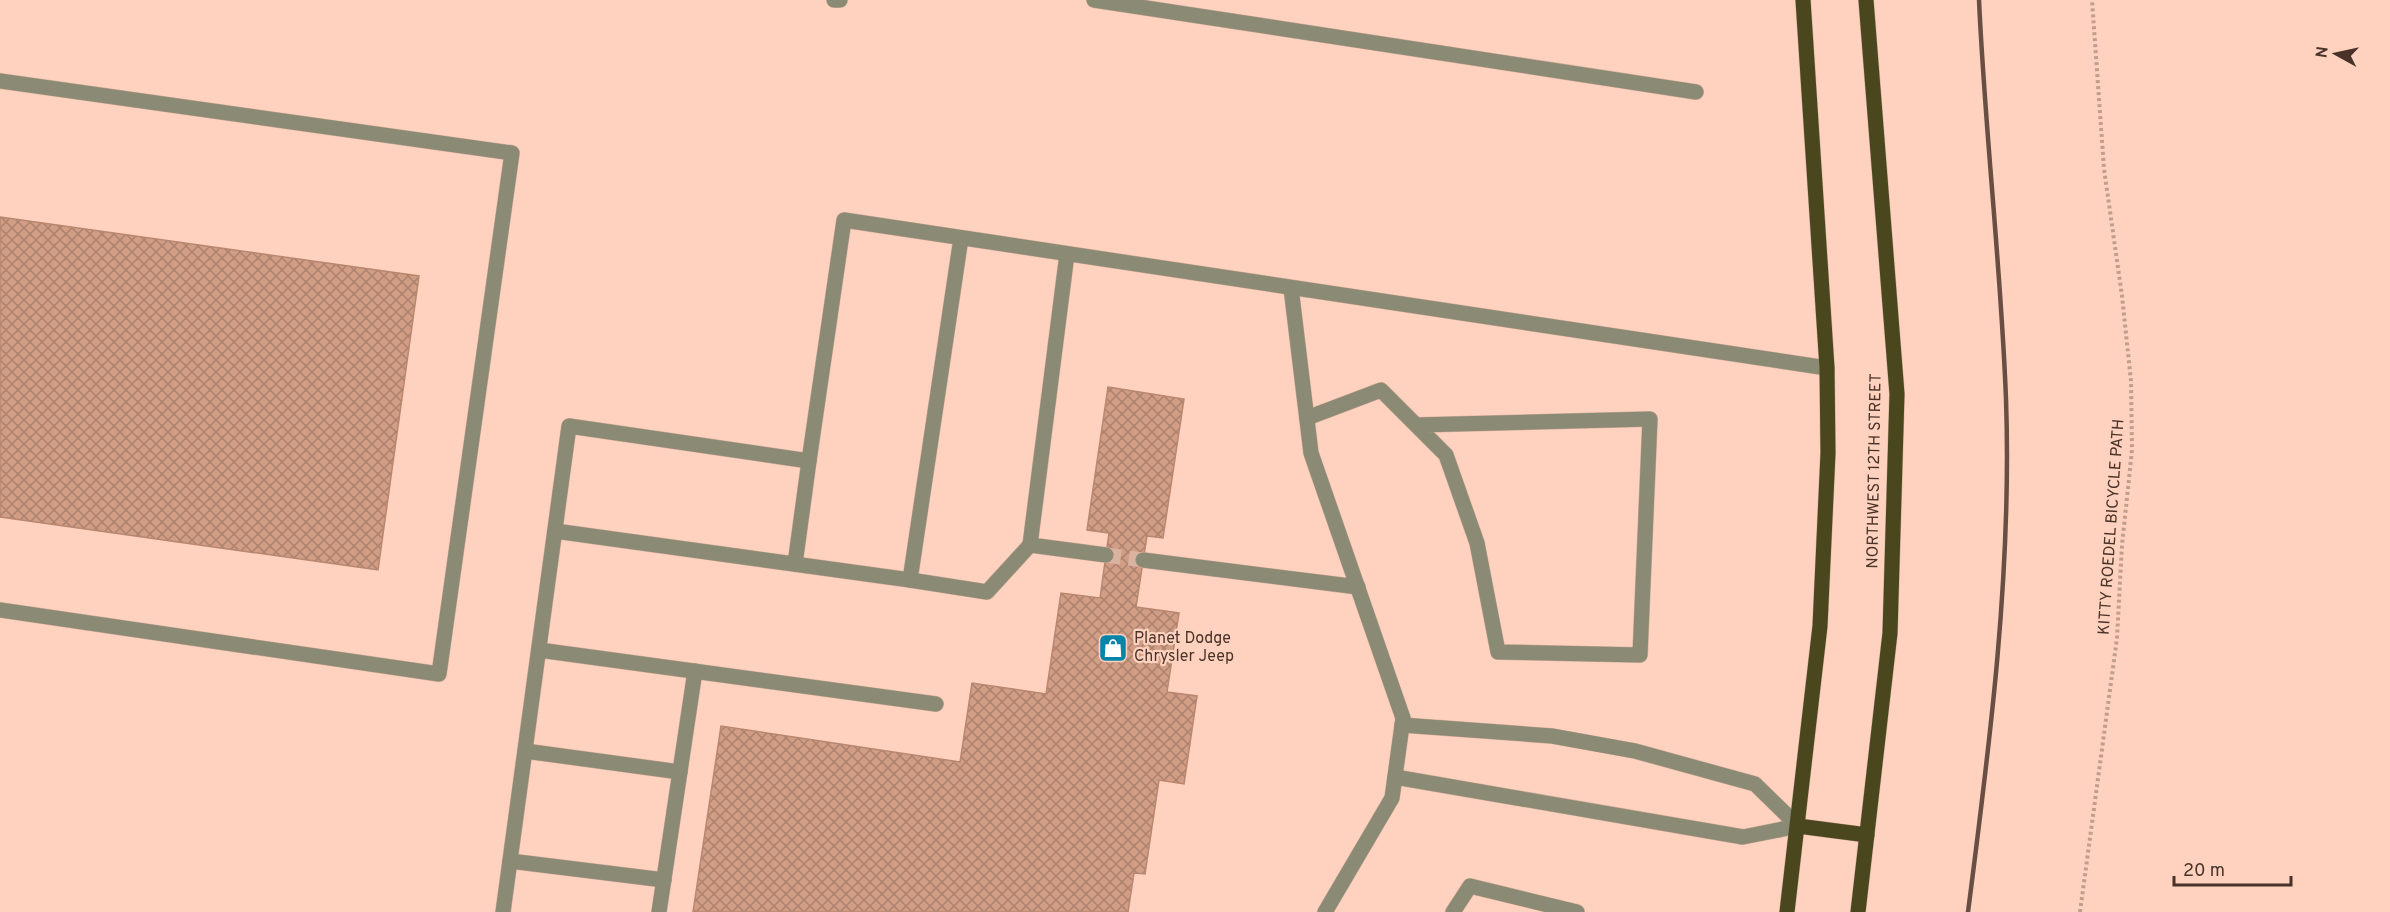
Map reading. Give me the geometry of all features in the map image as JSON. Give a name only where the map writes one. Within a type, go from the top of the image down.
[{"type":"main road","points":[[1787,912],[1818,647],[1825,551],[1828,453],[1827,368],[1803,0]]},
{"type":"main road","name":"NORTHWEST 12TH STREET","points":[[1858,912],[1890,633],[1897,394],[1866,0]]},
{"type":"main road","points":[[1798,826],[1867,834]]},
{"type":"lane","points":[[834,0],[840,0]]},
{"type":"lane","points":[[1094,0],[1696,92]]},
{"type":"lane","points":[[0,81],[512,153],[439,674],[0,610]]},
{"type":"lane","points":[[795,564],[844,220],[1827,368]]},
{"type":"lane","points":[[910,580],[961,238]]},
{"type":"lane","points":[[555,531],[987,592],[1030,545],[1067,254]]},
{"type":"lane","points":[[1291,288],[1311,453],[1403,718],[1392,798],[1325,912]]},
{"type":"lane","points":[[1307,418],[1381,390],[1416,425],[1446,455],[1477,543],[1497,652],[1640,655],[1650,419],[1416,425]]},
{"type":"lane","points":[[504,912],[569,426],[808,461]]},
{"type":"lane","points":[[1030,545],[1106,555]]},
{"type":"lane","points":[[1143,560],[1358,587]]},
{"type":"lane","points":[[539,650],[936,704]]},
{"type":"lane","points":[[659,912],[694,671]]},
{"type":"lane","points":[[1402,726],[1552,736],[1635,751],[1755,784],[1798,826]]},
{"type":"lane","points":[[525,751],[680,772]]},
{"type":"lane","points":[[1395,777],[1743,837],[1798,826]]},
{"type":"lane","points":[[510,861],[664,880]]},
{"type":"lane","points":[[1453,912],[1470,886],[1577,912]]},
{"type":"path","name":"KITTY ROEDEL BICYCLE PATH","points":[[2080,912],[2117,638],[2122,544],[2132,450],[2131,381],[2122,296],[2104,169],[2092,0]]},
{"type":"building","points":[[0,217],[419,276],[378,570],[0,517]]},
{"type":"building","name":"Planet Dodge Chrysler Jeep","points":[[1108,387],[1184,399],[1163,538],[1147,536],[1136,607],[1179,613],[1167,692],[1197,696],[1184,784],[1159,780],[1145,874],[1134,873],[1128,912],[693,912],[721,726],[960,762],[972,683],[1046,694],[1061,593],[1100,598],[1109,533],[1087,530]]},
{"type":"tunnel","points":[[1106,555],[1143,560]]},
{"type":"railway","points":[[1968,912],[1998,656],[2006,528],[2007,463],[2004,349],[1979,0]]},
{"type":"place","name":"Planet Dodge Chrysler Jeep","points":[[1113,648]]}]
